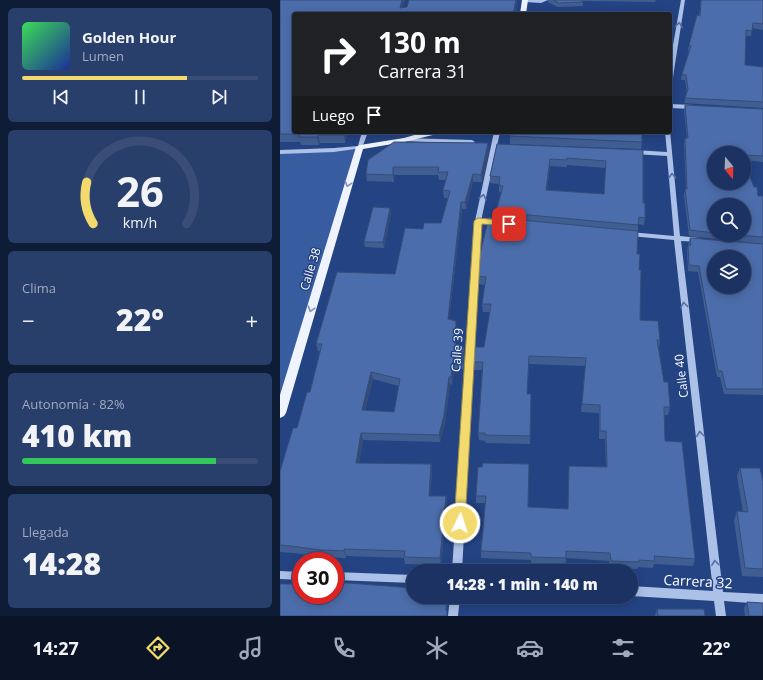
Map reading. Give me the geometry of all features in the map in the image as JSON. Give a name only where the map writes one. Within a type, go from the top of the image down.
[{"type":"main road","points":[[523,12],[525,1]]},
{"type":"main road","points":[[360,147],[404,140],[426,134]]},
{"type":"main road","name":"Calle 38","points":[[280,413],[360,147]]},
{"type":"street","points":[[525,1],[542,2],[546,0]]},
{"type":"street","points":[[672,66],[684,0]]},
{"type":"street","points":[[672,106],[701,108]]},
{"type":"street","name":"Calle 38","points":[[360,147],[364,134]]},
{"type":"street","name":"Calle 39","points":[[458,564],[482,221],[497,147],[497,134]]},
{"type":"street","name":"Calle 40","points":[[668,134],[676,238],[721,616]]},
{"type":"street","points":[[404,140],[472,142]]},
{"type":"street","points":[[280,152],[334,150],[360,147]]},
{"type":"street","points":[[624,152],[670,154]]},
{"type":"street","points":[[621,233],[707,241]]},
{"type":"street","points":[[280,575],[292,576]]},
{"type":"street","points":[[344,576],[406,578]]},
{"type":"street","name":"Carrera 32","points":[[638,591],[763,599]]},
{"type":"street","points":[[453,616],[454,604]]},
{"type":"shaded area","points":[[360,147],[280,413],[280,152]]},
{"type":"building","points":[[280,0],[402,0],[400,8],[407,7],[409,0],[516,0],[513,12],[292,12],[292,134],[280,134]]},
{"type":"building","points":[[553,0],[582,0],[583,2],[559,3]]},
{"type":"building","points":[[701,0],[763,0],[763,24],[753,23],[752,31],[746,30],[745,65],[763,67],[763,102],[685,98],[688,89],[686,75],[682,74],[691,46],[689,45],[697,15],[700,16]]},
{"type":"building","points":[[685,105],[763,109],[763,156],[751,155],[751,146],[707,146],[707,190],[751,190],[751,180],[754,187],[757,187],[758,196],[763,196],[763,237],[751,236],[751,198],[707,198],[707,232],[690,230],[685,189],[687,189],[685,138],[688,138]]},
{"type":"building","points":[[300,134],[344,134],[318,135],[317,137],[299,137]]},
{"type":"building","points":[[510,134],[642,134],[642,142],[510,136]]},
{"type":"building","points":[[394,142],[488,143],[481,175],[473,174],[465,202],[461,202],[448,319],[456,321],[455,345],[457,345],[457,347],[464,347],[463,362],[453,361],[439,435],[361,433],[356,463],[431,464],[429,496],[446,496],[440,558],[404,557],[405,551],[344,549],[344,551],[321,550],[280,545],[280,471],[293,428],[297,428],[307,392],[310,392],[322,344],[316,344],[337,272],[395,274],[405,228],[423,229],[424,223],[441,223],[450,191],[443,190],[448,172],[438,172],[439,167],[393,167],[393,175],[366,174],[368,160]],"holes":[[[371,372],[400,379],[394,412],[362,410]]]},
{"type":"building","points":[[497,144],[643,150],[643,203],[645,203],[645,218],[639,217],[638,225],[496,212],[503,186],[499,185],[500,177],[490,176]],"holes":[[[567,158],[606,161],[604,194],[546,190],[550,159],[567,160]]]},
{"type":"building","points":[[373,207],[390,208],[383,242],[364,242]]},
{"type":"building","points":[[489,217],[638,231],[637,254],[640,254],[639,270],[641,270],[640,320],[658,321],[660,340],[657,340],[664,382],[668,382],[670,407],[664,407],[665,441],[682,442],[695,559],[654,556],[655,561],[611,561],[610,553],[566,551],[566,558],[531,557],[531,553],[481,551],[486,496],[476,496],[478,467],[482,467],[483,463],[529,464],[528,507],[568,509],[569,466],[607,467],[606,431],[600,431],[600,405],[582,404],[586,358],[529,356],[527,394],[531,394],[530,436],[485,435],[485,433],[478,433],[483,362],[474,362],[475,347],[484,347],[491,304],[482,304],[486,277],[479,276],[480,254]]},
{"type":"building","points":[[690,238],[707,239],[707,242],[763,244],[763,389],[726,389],[722,371],[718,371],[699,266],[689,265],[688,245],[691,245]]},
{"type":"building","points":[[740,468],[760,468],[763,482],[763,569],[745,568],[737,511],[748,512]]},
{"type":"building","points":[[344,583],[406,587],[406,604],[446,604],[447,616],[280,616],[280,584],[292,584],[292,604],[344,604]]},
{"type":"building","points":[[747,602],[763,603],[763,616],[749,616]]},
{"type":"building","points":[[657,609],[704,609],[705,616],[658,616]]},
{"type":"route","points":[[460,523],[478,221],[509,224]]}]
